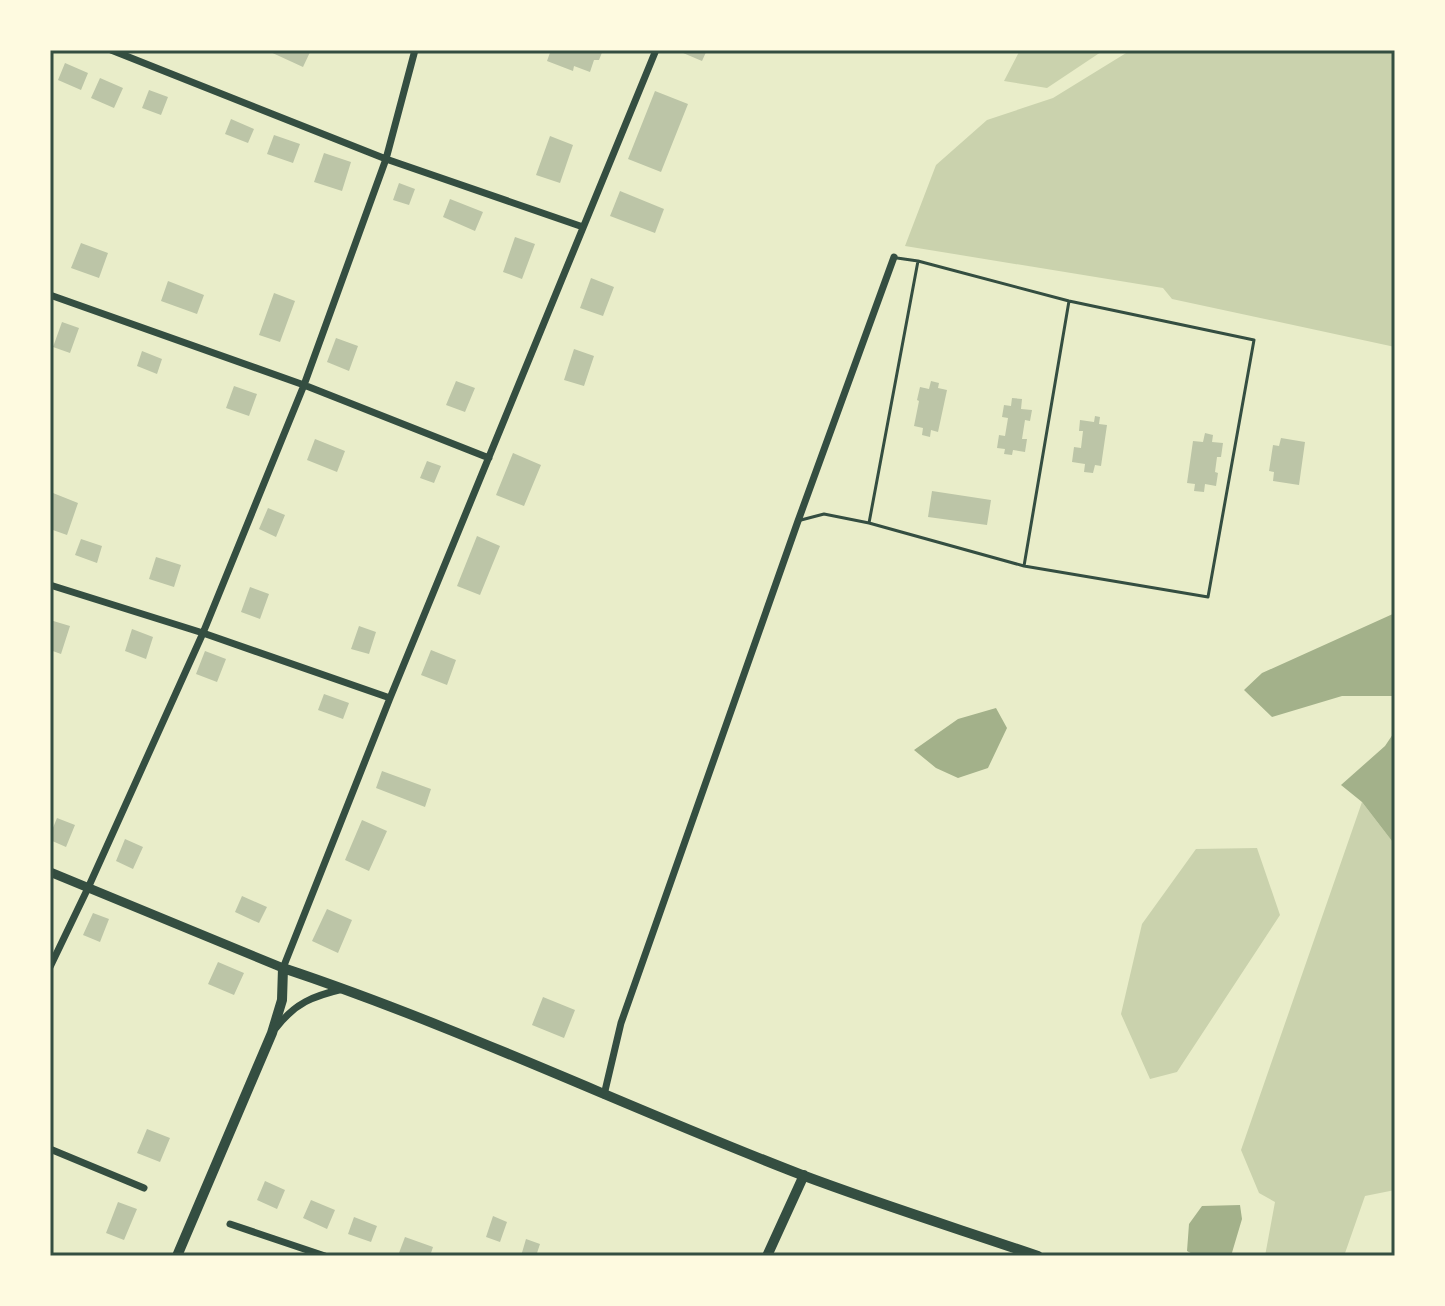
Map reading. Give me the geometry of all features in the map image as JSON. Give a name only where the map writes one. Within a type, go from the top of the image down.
[{"type":"main road","points":[[177,1256],[272,1033],[282,1000],[283,968],[456,1032],[804,1175],[1038,1256]]},
{"type":"main road","points":[[767,1256],[804,1175]]},
{"type":"street","points":[[111,50],[386,159],[583,227]]},
{"type":"street","points":[[50,967],[203,633],[304,385],[386,159],[415,50]]},
{"type":"street","points":[[50,872],[283,968],[390,698],[656,50]]},
{"type":"street","points":[[604,1095],[621,1023],[894,257]]},
{"type":"street","points":[[50,295],[304,385],[489,458]]},
{"type":"street","points":[[50,585],[203,633],[390,698]]},
{"type":"street","points":[[272,1033],[288,1013],[302,1002],[345,989]]},
{"type":"street","points":[[50,1149],[144,1188]]},
{"type":"street","points":[[230,1224],[325,1256]]},
{"type":"lane","points":[[798,521],[824,514],[869,523],[1024,566],[1208,597],[1254,340],[1069,301],[894,257]]},
{"type":"lane","points":[[869,523],[918,261]]},
{"type":"lane","points":[[1024,566],[1069,301]]},
{"type":"shaded area","points":[[1020,50],[1104,50],[1047,88],[1004,81]]},
{"type":"shaded area","points":[[1131,50],[1395,50],[1395,347],[1172,299],[1163,288],[905,246],[936,165],[987,120],[1053,98]]},
{"type":"shaded area","points":[[1395,613],[1395,696],[1342,696],[1272,717],[1244,690],[1262,673]]},
{"type":"shaded area","points":[[996,708],[1007,728],[988,768],[958,778],[936,768],[914,750],[958,719]]},
{"type":"shaded area","points":[[1395,731],[1395,845],[1362,802],[1341,785],[1385,746]]},
{"type":"shaded area","points":[[1362,802],[1395,845],[1395,1190],[1365,1196],[1344,1256],[1265,1256],[1275,1202],[1259,1193],[1241,1150]]},
{"type":"shaded area","points":[[1257,848],[1280,915],[1177,1072],[1150,1079],[1121,1014],[1142,924],[1196,849]]},
{"type":"shaded area","points":[[1240,1205],[1242,1219],[1231,1256],[1196,1256],[1187,1251],[1189,1224],[1202,1206]]},
{"type":"building","points":[[266,50],[311,50],[303,67]]},
{"type":"building","points":[[551,50],[603,50],[599,60],[594,60],[590,72],[574,66],[573,71],[547,61]]},
{"type":"building","points":[[676,50],[707,50],[702,61]]},
{"type":"building","points":[[65,63],[88,73],[81,90],[58,80]]},
{"type":"building","points":[[100,78],[123,88],[114,108],[91,98]]},
{"type":"building","points":[[149,90],[168,97],[161,115],[142,108]]},
{"type":"building","points":[[655,91],[688,104],[661,172],[628,159]]},
{"type":"building","points":[[231,119],[254,129],[248,143],[225,134]]},
{"type":"building","points":[[274,135],[300,144],[293,163],[267,154]]},
{"type":"building","points":[[550,136],[573,145],[560,183],[536,175]]},
{"type":"building","points":[[324,153],[351,162],[342,191],[314,182]]},
{"type":"building","points":[[399,183],[415,189],[409,205],[393,200]]},
{"type":"building","points":[[620,191],[664,209],[655,233],[610,216]]},
{"type":"building","points":[[450,199],[483,212],[475,231],[443,217]]},
{"type":"building","points":[[515,237],[535,244],[522,279],[503,272]]},
{"type":"building","points":[[81,243],[108,253],[99,278],[71,268]]},
{"type":"building","points":[[591,278],[614,287],[603,316],[580,308]]},
{"type":"building","points":[[168,281],[204,295],[197,314],[161,301]]},
{"type":"building","points":[[274,293],[295,301],[280,342],[259,335]]},
{"type":"building","points":[[62,322],[79,328],[70,353],[53,347]]},
{"type":"building","points":[[336,338],[358,346],[349,371],[327,362]]},
{"type":"building","points":[[574,349],[594,356],[584,386],[564,380]]},
{"type":"building","points":[[142,351],[162,359],[157,374],[137,366]]},
{"type":"building","points":[[456,381],[475,388],[465,412],[446,405]]},
{"type":"building","points":[[931,381],[939,383],[938,388],[947,390],[938,432],[931,430],[930,437],[922,435],[923,428],[914,426],[920,387],[929,389]]},
{"type":"building","points":[[234,386],[257,394],[249,416],[226,408]]},
{"type":"building","points":[[1012,398],[1022,399],[1021,409],[1032,410],[1030,421],[1025,420],[1022,439],[1027,439],[1025,452],[1013,450],[1012,455],[1004,454],[1005,449],[997,448],[999,435],[1005,436],[1008,418],[1002,417],[1004,405],[1011,406]]},
{"type":"building","points":[[1095,416],[1100,417],[1099,424],[1107,425],[1101,466],[1095,465],[1093,473],[1084,472],[1085,464],[1072,462],[1074,447],[1081,448],[1083,431],[1079,431],[1080,420],[1094,422]]},
{"type":"building","points":[[1205,433],[1213,435],[1212,442],[1223,443],[1221,457],[1217,457],[1216,486],[1205,484],[1204,492],[1194,491],[1195,484],[1187,483],[1193,441],[1203,442]]},
{"type":"building","points":[[1281,438],[1305,442],[1299,485],[1273,481],[1274,472],[1269,471],[1273,445],[1279,446]]},
{"type":"building","points":[[315,439],[345,451],[337,472],[307,460]]},
{"type":"building","points":[[513,453],[541,465],[524,506],[496,495]]},
{"type":"building","points":[[427,461],[441,466],[434,483],[420,478]]},
{"type":"building","points":[[932,491],[991,500],[987,525],[928,517]]},
{"type":"building","points":[[53,493],[78,503],[67,535],[50,529]]},
{"type":"building","points":[[268,508],[285,515],[276,537],[259,529]]},
{"type":"building","points":[[477,536],[500,546],[480,595],[457,586]]},
{"type":"building","points":[[81,539],[102,546],[97,563],[75,555]]},
{"type":"building","points":[[156,557],[181,565],[174,587],[149,579]]},
{"type":"building","points":[[250,587],[269,594],[260,619],[241,612]]},
{"type":"building","points":[[50,620],[70,626],[61,654],[50,650]]},
{"type":"building","points":[[359,626],[376,632],[369,654],[351,649]]},
{"type":"building","points":[[132,629],[153,637],[146,659],[125,651]]},
{"type":"building","points":[[431,650],[456,660],[447,685],[421,675]]},
{"type":"building","points":[[205,651],[226,659],[217,682],[196,674]]},
{"type":"building","points":[[324,694],[349,703],[343,719],[318,710]]},
{"type":"building","points":[[382,771],[431,789],[425,807],[376,788]]},
{"type":"building","points":[[57,818],[75,825],[66,847],[50,840]]},
{"type":"building","points":[[362,820],[387,831],[369,871],[345,860]]},
{"type":"building","points":[[125,839],[143,847],[133,869],[116,861]]},
{"type":"building","points":[[242,896],[267,907],[259,923],[235,912]]},
{"type":"building","points":[[327,909],[352,920],[338,953],[312,941]]},
{"type":"building","points":[[93,913],[109,919],[100,942],[83,935]]},
{"type":"building","points":[[218,962],[244,973],[234,995],[208,984]]},
{"type":"building","points":[[543,997],[575,1010],[564,1038],[532,1025]]},
{"type":"building","points":[[147,1129],[170,1138],[160,1162],[137,1153]]},
{"type":"building","points":[[265,1181],[285,1190],[277,1209],[257,1200]]},
{"type":"building","points":[[311,1200],[335,1210],[327,1229],[303,1218]]},
{"type":"building","points":[[118,1202],[137,1209],[124,1240],[106,1233]]},
{"type":"building","points":[[493,1216],[507,1222],[500,1242],[486,1237]]},
{"type":"building","points":[[354,1217],[377,1226],[371,1242],[348,1234]]},
{"type":"building","points":[[405,1237],[433,1247],[430,1256],[399,1253]]},
{"type":"building","points":[[526,1239],[540,1244],[536,1256],[521,1256]]}]
